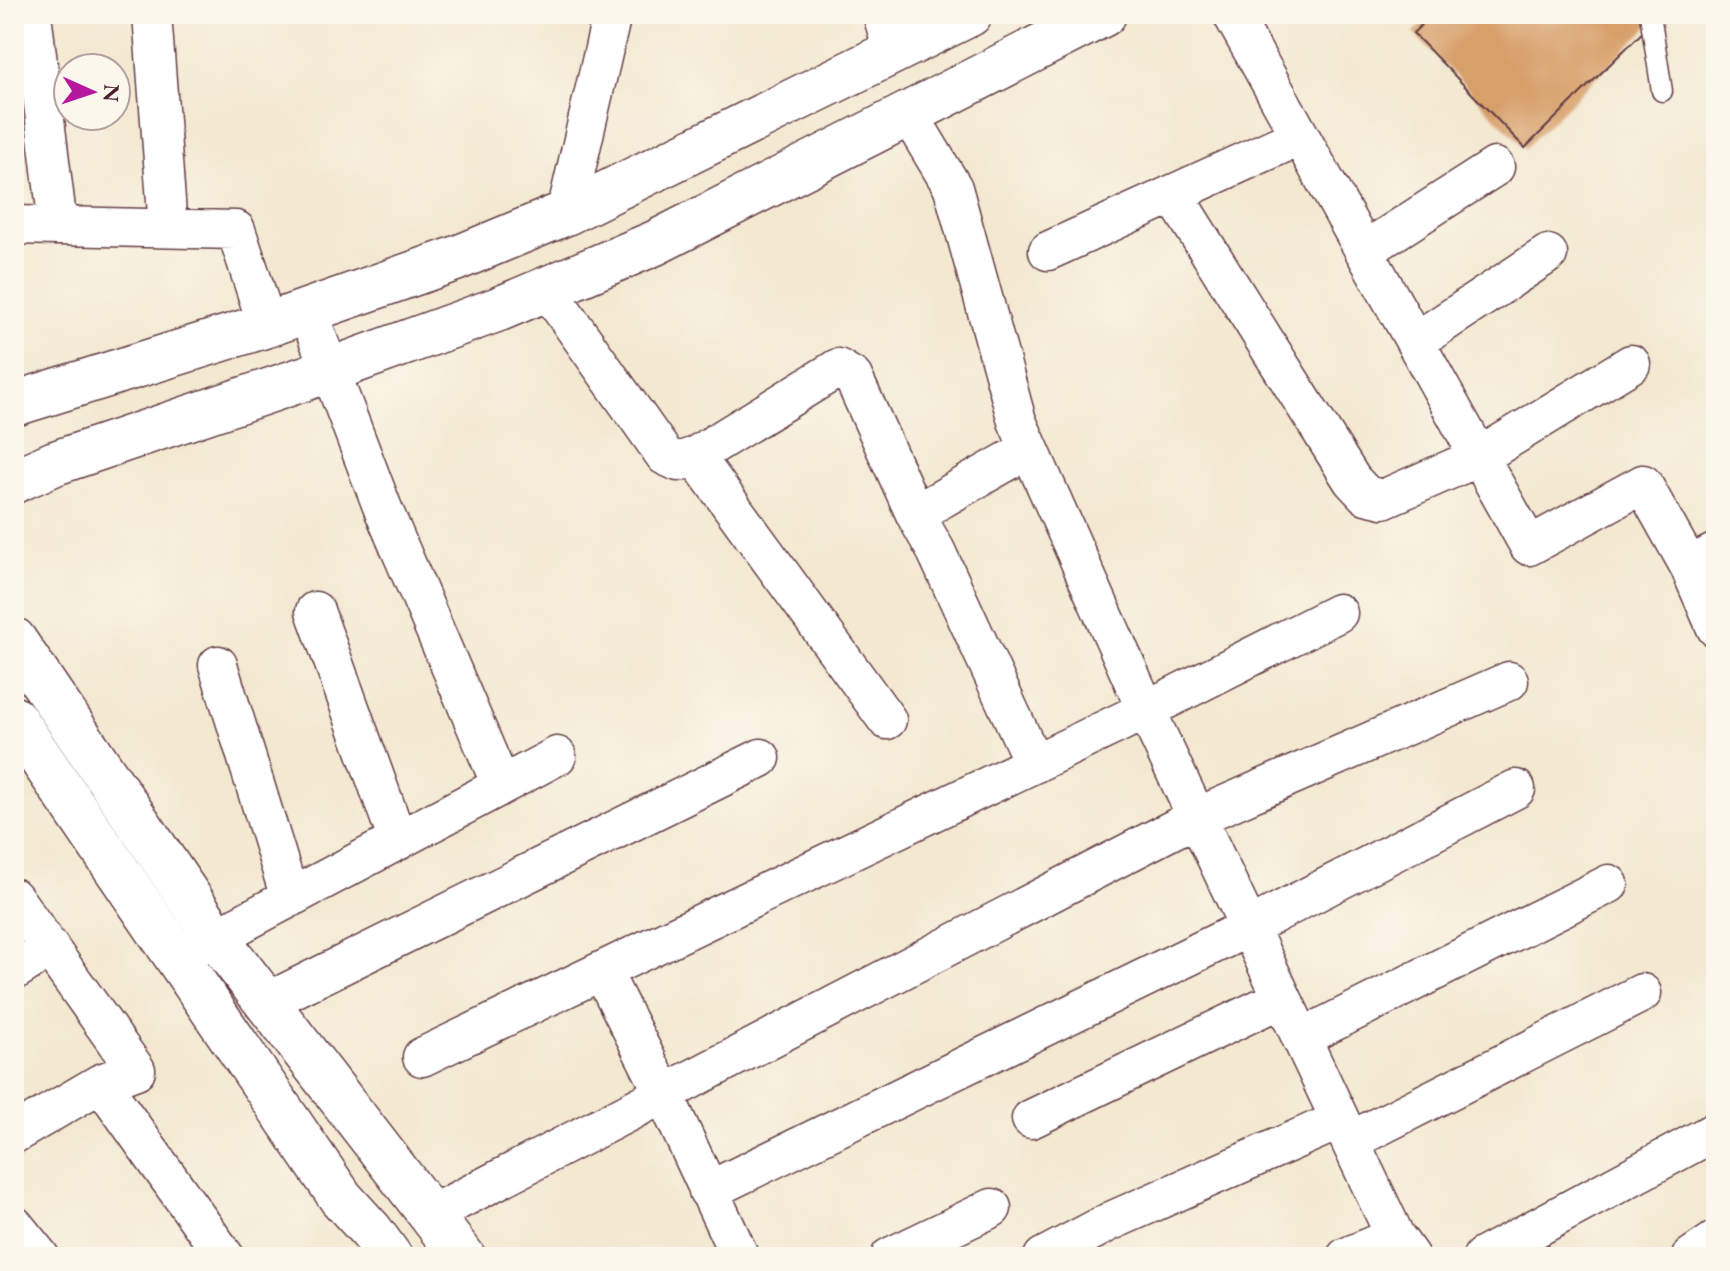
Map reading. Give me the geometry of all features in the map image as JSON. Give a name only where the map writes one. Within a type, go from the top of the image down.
[{"type":"street","points":[[32,14],[58,226]]},
{"type":"street","points":[[152,14],[168,228]]},
{"type":"street","points":[[566,213],[612,14]]},
{"type":"street","points":[[14,404],[267,325],[455,259],[566,213],[888,32],[970,14]]},
{"type":"street","points":[[14,481],[55,463],[499,309],[655,243],[1104,14]]},
{"type":"street","points":[[1232,14],[1529,546],[1643,484],[1702,559],[1716,628]]},
{"type":"street","points":[[908,113],[953,188],[1017,421],[1029,449],[1146,710],[1345,1131],[1403,1246],[1346,1257]]},
{"type":"street","points":[[1048,251],[1300,136]]},
{"type":"street","points":[[1364,251],[1495,167]]},
{"type":"street","points":[[1173,194],[1352,480],[1366,495],[1383,499],[1479,457],[1631,364]]},
{"type":"street","points":[[14,225],[236,230],[267,325]]},
{"type":"street","points":[[1415,342],[1548,254]]},
{"type":"street","points":[[547,289],[665,456],[678,462],[695,456],[838,368],[853,377],[1034,764]]},
{"type":"street","points":[[307,310],[383,509],[501,785]]},
{"type":"street","points":[[915,514],[1029,449]]},
{"type":"street","points":[[695,456],[887,720]]},
{"type":"street","points":[[315,611],[398,841]]},
{"type":"street","points":[[422,1057],[1146,710],[1338,613]]},
{"type":"street","points":[[14,640],[216,937],[463,1257]]},
{"type":"street","points":[[218,665],[290,898]]},
{"type":"street","points":[[432,1214],[1197,817],[1509,681]]},
{"type":"street","points":[[14,719],[341,1198],[390,1257]]},
{"type":"street","points":[[177,958],[557,756]]},
{"type":"street","points":[[267,1002],[761,758]]},
{"type":"street","points":[[708,1191],[1249,927],[1516,789]]},
{"type":"street","points":[[1301,1038],[1609,884]]},
{"type":"street","points":[[14,898],[136,1070],[101,1083],[14,1134]]},
{"type":"street","points":[[14,971],[50,948]]},
{"type":"street","points":[[602,971],[740,1257]]},
{"type":"street","points":[[1043,1257],[1111,1221],[1345,1131],[1642,993]]},
{"type":"street","points":[[1031,1119],[1282,998]]},
{"type":"street","points":[[101,1083],[225,1257]]},
{"type":"street","points":[[1482,1257],[1716,1131]]},
{"type":"street","points":[[890,1257],[992,1208]]},
{"type":"street","points":[[14,1225],[40,1257]]},
{"type":"street","points":[[1691,1257],[1716,1240]]},
{"type":"lane","points":[[1650,14],[1662,91]]},
{"type":"building","points":[[1433,14],[1661,14],[1525,148],[1413,33]]}]
